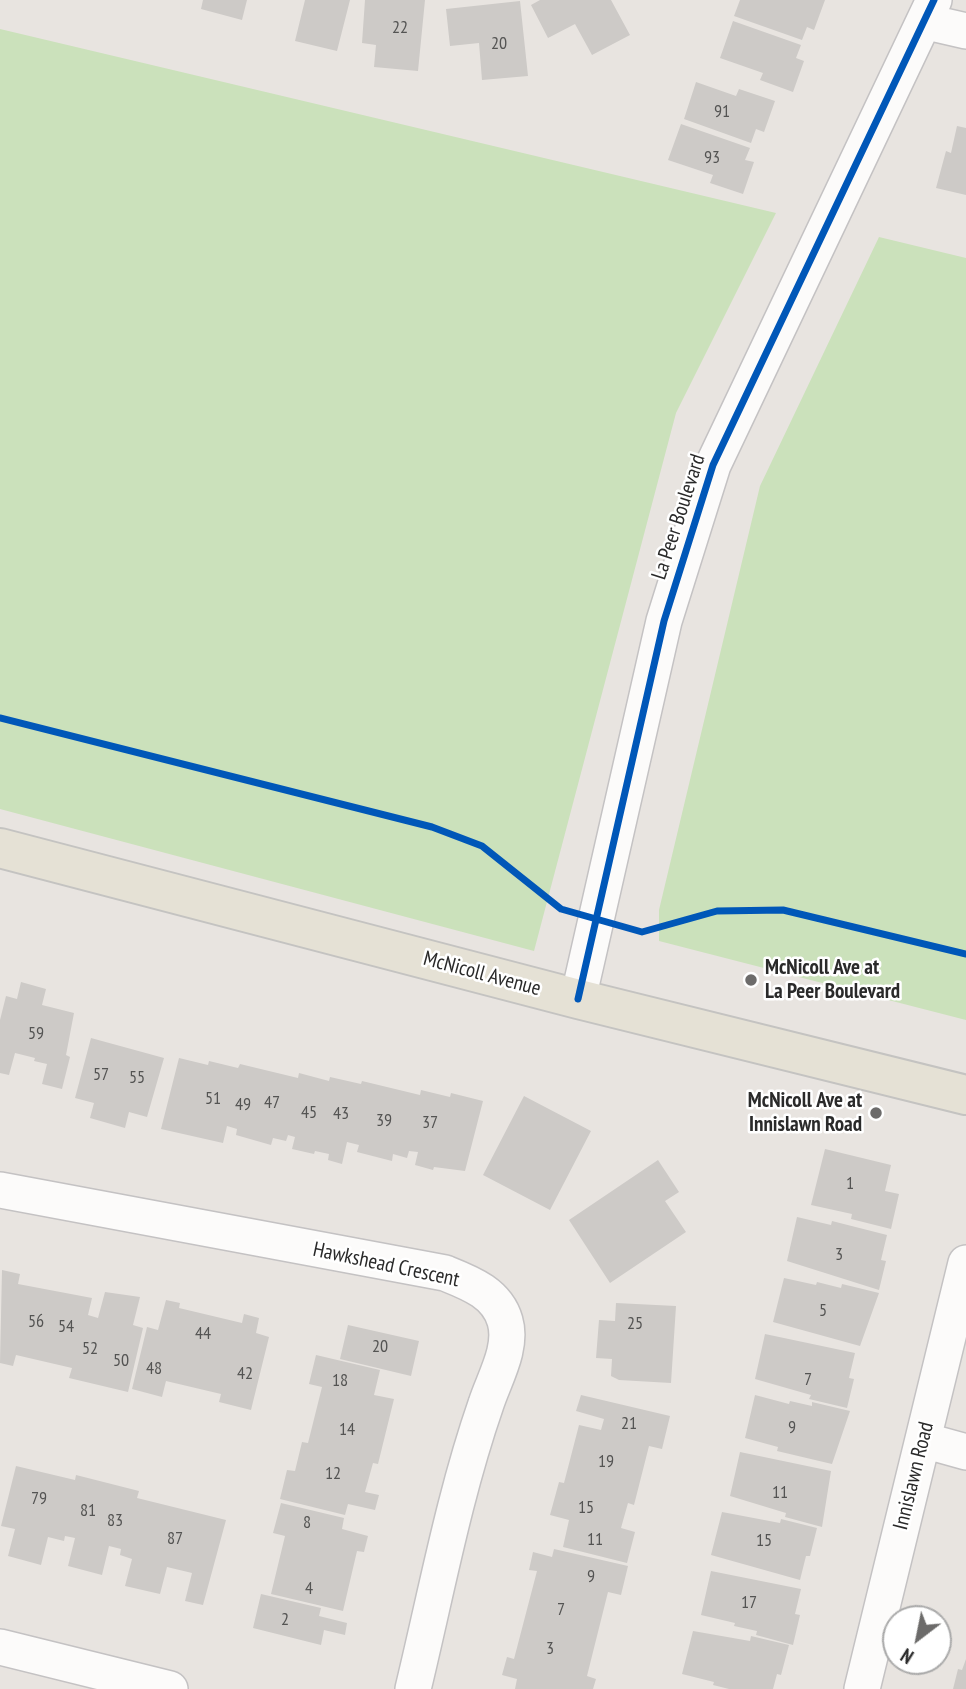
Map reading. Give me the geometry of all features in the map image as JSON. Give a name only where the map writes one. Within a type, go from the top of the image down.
[{"type":"main road","name":"McNicoll Avenue","points":[[0,848],[578,999],[966,1095]]},
{"type":"street","points":[[930,11],[966,31]]},
{"type":"street","name":"La Peer Boulevard","points":[[578,999],[664,621],[713,465],[930,11]]},
{"type":"street","name":"Hawkshead Crescent","points":[[0,1190],[445,1273],[473,1284],[495,1302],[506,1323],[505,1348],[476,1431],[413,1689]]},
{"type":"street","name":"Innislawn Road","points":[[862,1689],[966,1263]]},
{"type":"street","points":[[923,1440],[966,1452]]},
{"type":"street","points":[[0,1647],[170,1689]]},
{"type":"green space","points":[[0,29],[776,213],[676,413],[534,951],[0,809]]},
{"type":"green space","points":[[879,237],[966,258],[966,1020],[659,941],[659,910],[760,486]]},
{"type":"building","points":[[203,0],[247,0],[242,20],[201,9]]},
{"type":"building","points":[[305,0],[350,0],[337,51],[295,41]]},
{"type":"building","points":[[365,0],[425,0],[418,71],[374,67],[376,45],[362,43]]},
{"type":"building","points":[[540,0],[611,0],[630,35],[592,55],[575,24],[548,38],[531,5]]},
{"type":"building","points":[[740,0],[825,0],[814,30],[807,27],[802,40],[734,16]]},
{"type":"building","points":[[520,1],[528,76],[482,80],[479,43],[450,46],[446,9]]},
{"type":"building","points":[[733,21],[801,45],[796,58],[804,61],[793,92],[760,80],[763,73],[720,58]]},
{"type":"building","points":[[696,82],[736,96],[739,89],[775,101],[764,132],[756,129],[751,143],[684,119]]},
{"type":"building","points":[[681,124],[750,148],[745,160],[754,162],[743,194],[710,183],[713,175],[668,160]]},
{"type":"building","points":[[957,126],[966,128],[966,195],[936,188],[946,151],[951,153]]},
{"type":"building","points":[[21,982],[46,989],[42,1005],[74,1013],[66,1055],[70,1057],[62,1089],[42,1084],[47,1064],[34,1061],[35,1058],[15,1053],[9,1075],[0,1073],[0,1020],[6,996],[17,999]]},
{"type":"building","points":[[91,1038],[164,1058],[147,1117],[129,1112],[125,1128],[90,1118],[94,1103],[75,1098]]},
{"type":"building","points":[[179,1058],[238,1068],[240,1064],[298,1078],[299,1073],[329,1081],[330,1077],[361,1084],[362,1081],[420,1095],[421,1090],[450,1097],[451,1093],[483,1101],[465,1171],[434,1167],[433,1170],[415,1165],[418,1152],[409,1151],[407,1158],[393,1154],[392,1161],[357,1152],[359,1145],[347,1142],[342,1164],[328,1160],[329,1154],[292,1149],[295,1137],[288,1135],[286,1141],[273,1138],[271,1145],[236,1135],[237,1129],[227,1126],[223,1143],[161,1129]]},
{"type":"building","points":[[524,1096],[591,1131],[550,1210],[483,1175]]},
{"type":"building","points":[[825,1149],[891,1165],[885,1191],[899,1194],[891,1229],[851,1219],[852,1214],[811,1205]]},
{"type":"building","points":[[658,1160],[679,1192],[665,1201],[686,1232],[610,1283],[569,1220]]},
{"type":"building","points":[[797,1217],[831,1225],[832,1221],[887,1235],[881,1260],[886,1261],[879,1290],[787,1261]]},
{"type":"building","points":[[2,1270],[20,1274],[18,1284],[92,1298],[88,1315],[98,1318],[105,1292],[140,1297],[133,1325],[143,1328],[128,1392],[69,1378],[72,1368],[16,1355],[13,1366],[0,1363]]},
{"type":"building","points":[[784,1278],[841,1288],[842,1284],[879,1293],[860,1346],[773,1322]]},
{"type":"building","points":[[166,1300],[180,1303],[179,1308],[242,1323],[244,1314],[259,1318],[256,1333],[269,1337],[251,1410],[219,1402],[221,1394],[166,1381],[162,1397],[132,1389],[147,1327],[158,1330]]},
{"type":"building","points":[[616,1303],[676,1306],[671,1383],[619,1380],[611,1376],[612,1359],[596,1358],[599,1320],[615,1321]]},
{"type":"building","points":[[348,1325],[419,1341],[411,1376],[340,1359]]},
{"type":"building","points":[[765,1334],[855,1353],[849,1378],[854,1379],[847,1408],[809,1399],[811,1395],[755,1379]]},
{"type":"building","points":[[316,1355],[380,1370],[374,1395],[394,1399],[378,1464],[373,1463],[365,1492],[379,1495],[375,1510],[348,1504],[345,1515],[280,1499],[287,1470],[295,1471],[302,1442],[308,1443],[322,1387],[309,1384]]},
{"type":"building","points":[[581,1395],[670,1416],[662,1449],[649,1446],[634,1505],[628,1503],[621,1528],[635,1532],[627,1563],[563,1547],[569,1520],[550,1515],[559,1482],[564,1483],[579,1425],[601,1430],[604,1419],[576,1411]]},
{"type":"building","points":[[755,1395],[789,1404],[790,1401],[812,1406],[812,1402],[850,1411],[832,1464],[777,1451],[778,1447],[745,1438]]},
{"type":"building","points":[[740,1452],[831,1471],[822,1527],[785,1517],[786,1513],[730,1496]]},
{"type":"building","points":[[16,1466],[75,1480],[76,1475],[139,1491],[137,1498],[226,1520],[203,1605],[185,1601],[192,1573],[167,1567],[160,1594],[125,1586],[132,1559],[120,1555],[121,1549],[109,1546],[102,1575],[68,1566],[75,1538],[65,1536],[64,1541],[48,1537],[41,1565],[8,1556],[15,1529],[1,1526]]},
{"type":"building","points":[[281,1503],[344,1518],[342,1529],[368,1536],[364,1552],[357,1551],[343,1611],[271,1594],[285,1536],[273,1533]]},
{"type":"building","points":[[722,1512],[780,1523],[781,1519],[817,1528],[800,1580],[711,1555]]},
{"type":"building","points":[[554,1549],[628,1566],[621,1595],[608,1592],[587,1676],[596,1679],[593,1689],[515,1689],[517,1679],[502,1675],[507,1657],[514,1659],[537,1571],[529,1570],[533,1552],[552,1557]]},
{"type":"building","points":[[711,1571],[801,1589],[795,1614],[800,1615],[793,1645],[756,1635],[757,1631],[734,1626],[735,1623],[701,1615]]},
{"type":"building","points":[[261,1594],[321,1608],[319,1616],[347,1623],[345,1635],[324,1630],[321,1645],[253,1628]]},
{"type":"building","points":[[693,1631],[750,1641],[751,1636],[789,1645],[781,1675],[777,1674],[773,1689],[729,1689],[713,1685],[714,1682],[682,1674]]},
{"type":"building","points":[[966,1659],[966,1689],[953,1689],[958,1669],[962,1670]]},
{"type":"cycle path","points":[[578,999],[664,621],[713,465],[934,0]]},
{"type":"cycle path","points":[[0,718],[432,827],[482,846],[561,909],[642,932],[717,911],[783,910],[966,954]]},
{"type":"place","name":"McNicoll Ave at La Peer Boulevard","points":[[751,980]]},
{"type":"place","name":"McNicoll Ave at Innislawn Road","points":[[876,1113]]}]
